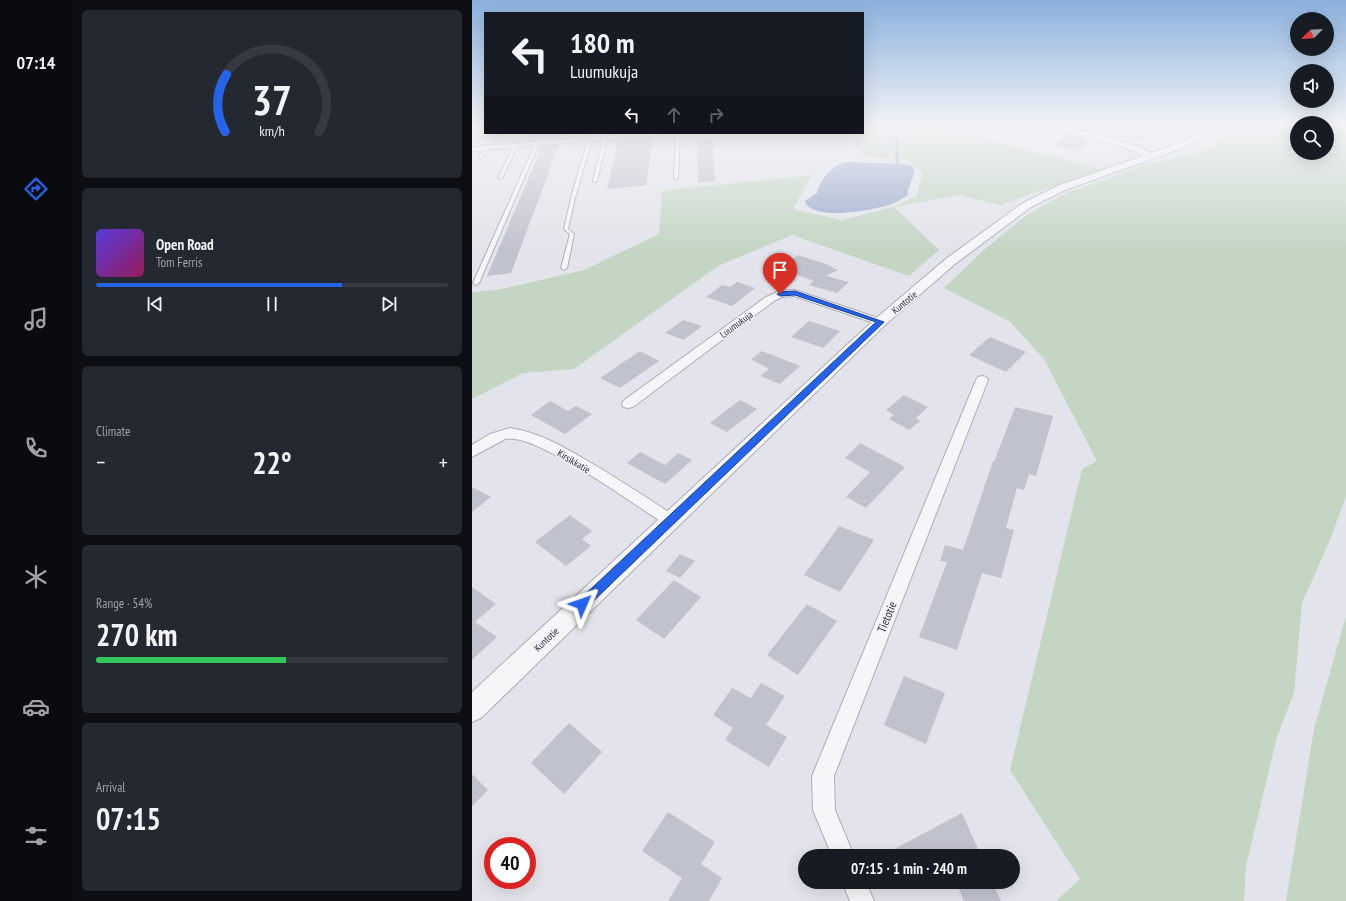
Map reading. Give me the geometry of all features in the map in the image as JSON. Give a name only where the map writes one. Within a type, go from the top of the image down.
[{"type":"street","name":"Kuntotie","points":[[472,709],[880,322],[951,261],[1027,205],[1061,188],[1121,167]]},
{"type":"street","name":"Luumukuja","points":[[628,404],[770,299],[780,294],[795,293],[880,322]]},
{"type":"street","name":"Tietotie","points":[[840,849],[824,810],[823,776],[982,380]]},
{"type":"street","name":"Kirsikkatie","points":[[472,452],[488,441],[511,433],[526,435],[564,454],[671,521]]},
{"type":"street","points":[[857,889],[862,901]]},
{"type":"lane","points":[[500,178],[505,167]]},
{"type":"lane","points":[[476,283],[527,167]]},
{"type":"lane","points":[[564,268],[572,234],[566,229],[580,167]]},
{"type":"lane","points":[[595,181],[598,167]]},
{"type":"lane","points":[[676,167],[676,178]]},
{"type":"green space","points":[[915,167],[1094,167],[1102,169],[1000,205],[958,195],[894,207],[939,250],[909,276],[792,235],[718,266],[574,369],[523,373],[472,399],[472,292],[497,290],[584,270],[659,234],[662,191],[812,175],[793,209],[842,220],[893,207],[917,196],[922,173]]},
{"type":"green space","points":[[1139,167],[1346,167],[1346,496],[1330,540],[1302,603],[1294,693],[1277,737],[1246,866],[1244,901],[1056,901],[1080,879],[1010,770],[1082,469],[1097,461],[1044,359],[1009,321],[944,288],[985,249],[1025,216],[1064,194]]},
{"type":"green space","points":[[1346,616],[1346,901],[1286,901],[1314,729]]},
{"type":"water","points":[[834,167],[913,167],[915,171],[908,190],[908,195],[898,201],[889,205],[843,213],[818,211],[809,207],[805,201],[817,193],[827,173]]},
{"type":"building","points":[[533,167],[551,167],[511,273],[487,276]]},
{"type":"building","points":[[612,167],[649,167],[646,185],[607,189]]},
{"type":"building","points":[[698,167],[714,167],[715,181],[698,183]]},
{"type":"building","points":[[798,255],[826,264],[838,270],[826,276],[849,282],[837,293],[809,285],[814,281],[779,269]]},
{"type":"building","points":[[737,282],[755,288],[732,306],[706,297],[722,285],[730,287]]},
{"type":"building","points":[[683,320],[702,326],[684,340],[665,333]]},
{"type":"building","points":[[809,321],[840,331],[823,348],[791,337]]},
{"type":"building","points":[[990,337],[1026,352],[1006,372],[969,355]]},
{"type":"building","points":[[640,351],[659,361],[620,388],[600,378]]},
{"type":"building","points":[[762,351],[800,366],[780,384],[760,376],[769,369],[751,359]]},
{"type":"building","points":[[904,395],[928,407],[916,418],[920,421],[909,430],[889,419],[894,415],[886,410]]},
{"type":"building","points":[[740,400],[757,409],[727,432],[710,423]]},
{"type":"building","points":[[550,401],[568,411],[576,406],[592,414],[565,434],[531,415]]},
{"type":"building","points":[[1015,407],[1053,416],[1036,476],[1029,474],[1024,490],[1017,488],[1006,528],[1014,530],[1001,578],[982,573],[957,650],[919,637],[947,562],[940,561],[945,545],[963,550],[993,461],[994,462]]},
{"type":"building","points":[[860,443],[905,467],[866,508],[846,497],[870,472],[845,458]]},
{"type":"building","points":[[640,452],[665,465],[678,453],[692,460],[665,484],[627,463]]},
{"type":"building","points":[[472,487],[491,497],[472,512]]},
{"type":"building","points":[[570,515],[592,531],[582,539],[591,546],[566,566],[535,542]]},
{"type":"building","points":[[839,526],[874,540],[840,592],[804,575]]},
{"type":"building","points":[[680,554],[695,561],[680,578],[666,571]]},
{"type":"building","points":[[674,580],[701,597],[664,639],[636,620]]},
{"type":"building","points":[[472,587],[496,604],[475,622],[497,637],[472,660]]},
{"type":"building","points":[[807,604],[837,621],[798,675],[767,655]]},
{"type":"building","points":[[904,676],[945,693],[926,744],[884,725]]},
{"type":"building","points":[[761,683],[785,696],[766,725],[787,737],[769,767],[725,740],[733,728],[713,715],[732,688],[751,698]]},
{"type":"building","points":[[569,723],[602,752],[564,794],[531,763]]},
{"type":"building","points":[[472,774],[488,790],[472,806]]},
{"type":"building","points":[[668,812],[715,842],[701,864],[722,878],[709,901],[668,901],[682,878],[642,851]]},
{"type":"building","points":[[962,813],[978,849],[894,849]]},
{"type":"building","points":[[959,889],[995,889],[1001,901],[964,901]]},
{"type":"route","points":[[582,604],[880,322],[795,293],[780,294]]}]
